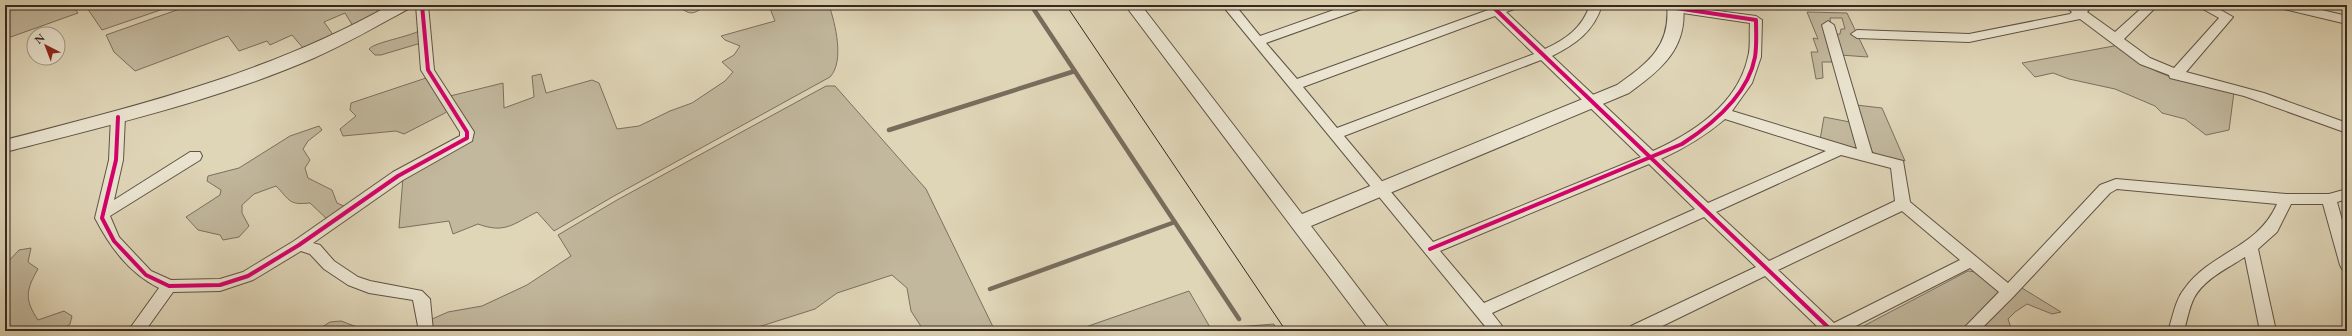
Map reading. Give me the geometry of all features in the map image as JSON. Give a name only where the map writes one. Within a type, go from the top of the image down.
[{"type":"street","points":[[5,146],[118,117],[195,95],[268,70],[366,26],[402,5]]},
{"type":"street","points":[[118,117],[116,160],[102,218],[114,242],[146,275],[169,286],[202,287],[234,282],[261,269],[299,245],[367,196],[468,136],[428,70],[422,5]]},
{"type":"street","points":[[1133,5],[1381,331]]},
{"type":"street","points":[[1228,5],[1498,331]]},
{"type":"street","points":[[1258,41],[1360,5]]},
{"type":"street","points":[[1294,85],[1494,8],[1513,5]]},
{"type":"street","points":[[1335,134],[1543,55],[1573,40],[1581,34],[1587,27],[1596,5]]},
{"type":"street","points":[[2117,38],[2152,5]]},
{"type":"street","points":[[2175,75],[2227,16],[2202,5]]},
{"type":"street","points":[[2284,5],[2347,20]]},
{"type":"street","points":[[1299,223],[1594,103],[1623,89],[1653,68],[1662,57],[1673,37],[1675,6],[1734,10],[1756,20],[1755,56],[1745,83],[1723,113],[1682,144],[1430,249]]},
{"type":"street","points":[[1857,34],[1968,38],[2074,17],[2080,7],[2145,60],[2175,75],[2248,92],[2347,128]]},
{"type":"street","points":[[1494,8],[1832,331],[1971,261]]},
{"type":"street","points":[[1828,25],[1866,157]]},
{"type":"street","points":[[1723,113],[1840,150],[1898,165],[1903,204],[2009,292]]},
{"type":"street","points":[[1482,311],[1840,150]]},
{"type":"street","points":[[103,213],[135,195],[166,171],[195,156]]},
{"type":"street","points":[[1969,331],[2009,292],[2105,189],[2116,184],[2286,199],[2329,199],[2347,194]]},
{"type":"street","points":[[2176,331],[2188,295],[2198,282],[2218,265],[2250,247],[2266,235],[2279,217],[2286,199]]},
{"type":"street","points":[[2329,199],[2347,265]]},
{"type":"street","points":[[1637,331],[1903,204]]},
{"type":"street","points":[[299,245],[315,249],[329,265],[353,281],[374,288],[417,295],[422,299],[426,326],[425,331]]},
{"type":"street","points":[[2250,247],[2268,331]]},
{"type":"street","points":[[136,331],[169,286]]},
{"type":"shaded area","points":[[8,5],[72,5],[78,13],[42,26],[26,26],[26,32],[5,39],[5,7]]},
{"type":"shaded area","points":[[85,5],[175,5],[102,30]]},
{"type":"shaded area","points":[[191,5],[372,5],[380,14],[353,26],[345,13],[324,22],[334,36],[304,49],[292,35],[270,45],[267,41],[239,51],[228,36],[135,71],[114,52],[106,35]]},
{"type":"shaded area","points":[[677,5],[707,5],[692,13],[685,11]]},
{"type":"shaded area","points":[[772,5],[829,5],[836,31],[838,52],[835,70],[830,77],[614,196],[554,231],[537,212],[515,224],[502,228],[487,227],[478,224],[453,234],[449,221],[399,228],[403,177],[472,137],[474,134],[450,96],[503,83],[504,108],[534,97],[532,76],[541,74],[546,93],[592,80],[599,83],[617,129],[639,126],[670,111],[692,103],[725,81],[733,72],[722,62],[734,55],[740,46],[725,40],[721,36],[775,21],[771,11]]},
{"type":"shaded area","points":[[1807,12],[1847,13],[1868,57],[1840,55],[1833,35],[1840,34],[1841,29],[1845,29],[1842,18],[1830,18],[1834,62],[1822,62],[1823,78],[1816,79],[1811,52],[1818,52],[1813,38],[1818,39]]},
{"type":"shaded area","points":[[421,30],[421,43],[381,55],[375,55],[369,49],[372,46],[416,33]]},
{"type":"shaded area","points":[[2119,45],[2156,71],[2173,78],[2234,92],[2229,130],[2206,135],[2185,119],[2162,113],[2155,106],[2115,89],[2069,79],[2053,73],[2035,77],[2022,63]]},
{"type":"shaded area","points":[[426,78],[447,111],[445,113],[404,134],[396,131],[343,136],[340,129],[356,116],[350,110],[351,103]]},
{"type":"shaded area","points":[[826,86],[835,86],[926,189],[995,331],[924,331],[911,311],[907,288],[892,275],[837,293],[815,309],[752,329],[723,327],[719,331],[430,331],[430,320],[448,312],[482,306],[527,285],[571,256],[558,235],[617,200]]},
{"type":"shaded area","points":[[1856,105],[1882,108],[1905,161],[1876,155],[1872,151]]},
{"type":"shaded area","points":[[1824,117],[1850,122],[1858,146],[1853,149],[1820,140]]},
{"type":"shaded area","points":[[319,126],[322,130],[308,141],[303,149],[310,160],[305,168],[308,178],[332,190],[337,203],[346,207],[328,220],[310,203],[290,201],[276,186],[254,194],[242,205],[242,213],[249,226],[239,237],[223,240],[220,235],[198,230],[186,217],[220,195],[221,190],[207,181],[208,176],[239,168],[290,136]]},
{"type":"shaded area","points":[[31,248],[28,262],[38,269],[29,289],[28,294],[30,306],[38,320],[64,311],[72,316],[70,324],[60,331],[5,331],[5,265],[19,250]]},
{"type":"shaded area","points":[[1968,271],[1976,272],[1998,289],[2000,298],[1963,331],[1854,331]]},
{"type":"shaded area","points":[[2022,288],[2061,312],[2052,314],[2027,304],[2008,319],[2012,331],[1976,331]]},
{"type":"shaded area","points":[[1189,291],[1211,329],[1274,324],[1276,331],[1074,331]]},
{"type":"shaded area","points":[[341,321],[357,327],[356,331],[316,331],[330,322]]},
{"type":"waterway","points":[[1031,5],[1075,71]]},
{"type":"waterway","points":[[889,130],[1075,71]]},
{"type":"waterway","points":[[1075,71],[1175,222]]},
{"type":"waterway","points":[[990,289],[1175,222]]},
{"type":"waterway","points":[[1175,222],[1239,319]]},
{"type":"tram line","points":[[1066,5],[1286,331]]},
{"type":"cycle path","points":[[118,117],[116,160],[102,218],[114,241],[146,275],[169,286],[220,285],[248,276],[299,245],[398,176],[467,138],[467,132],[428,70],[422,5]]},
{"type":"cycle path","points":[[1491,5],[1832,331]]},
{"type":"cycle path","points":[[1430,249],[1682,144],[1701,132],[1723,113],[1745,83],[1755,57],[1756,20],[1676,8]]}]
